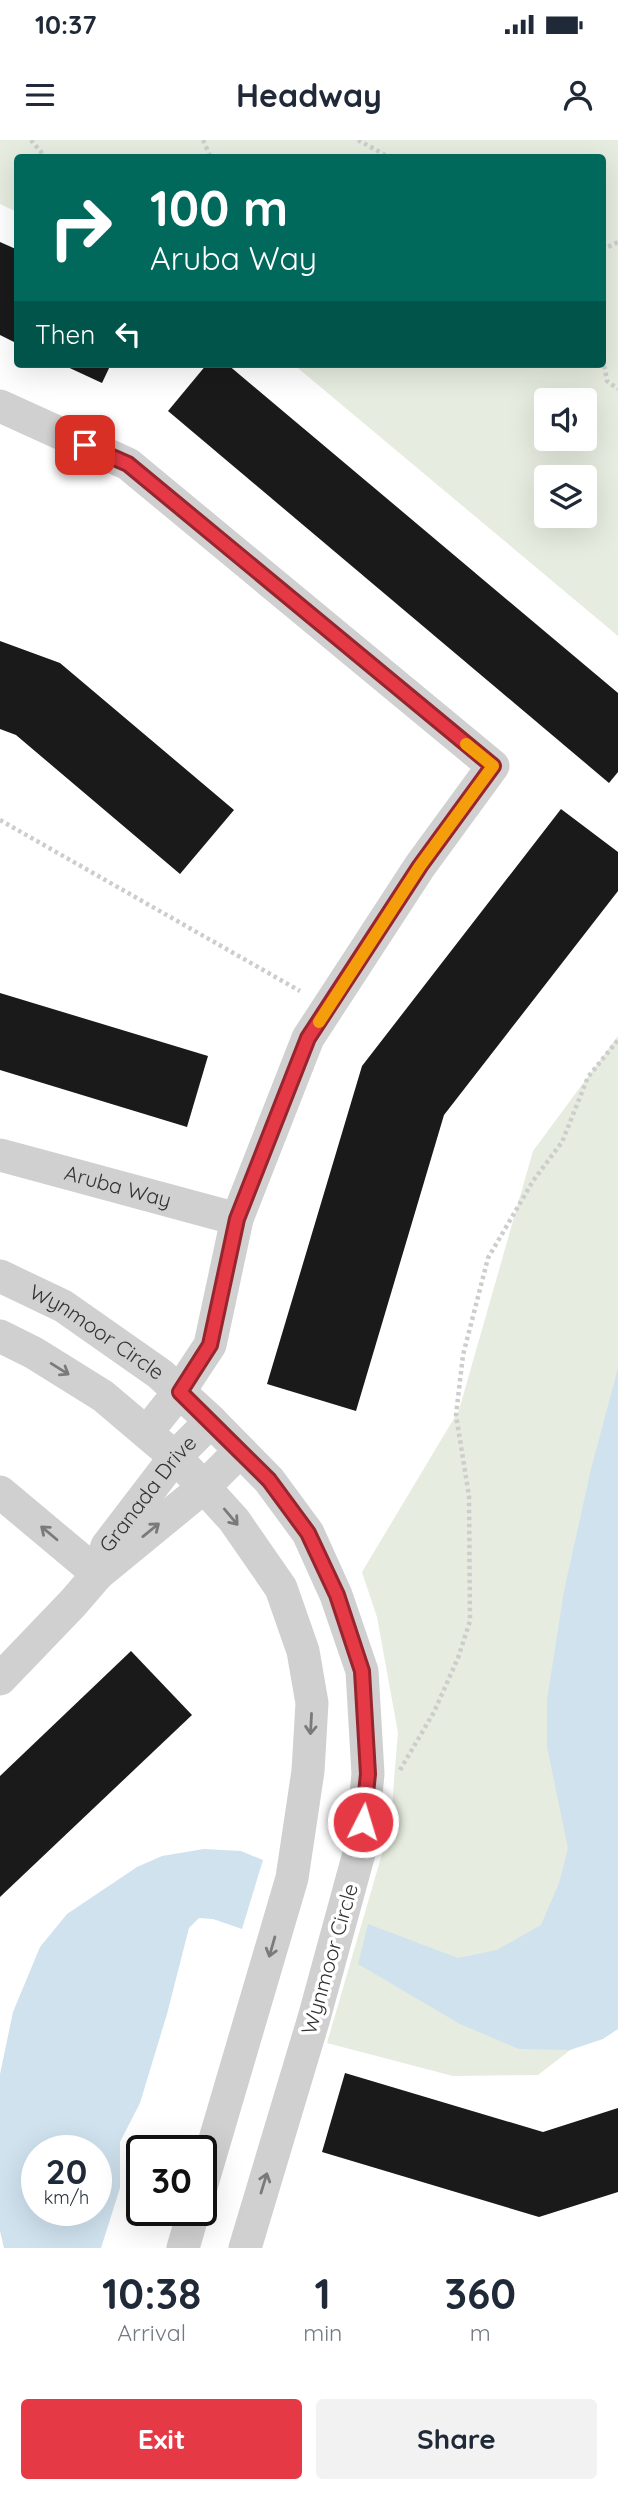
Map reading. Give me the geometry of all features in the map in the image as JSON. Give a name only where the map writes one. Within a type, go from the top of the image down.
[{"type":"street","points":[[0,407],[128,464],[493,766],[420,866],[308,1038],[237,1219],[210,1345],[180,1392],[147,1432]]},
{"type":"street","name":"Aruba Way","points":[[0,1155],[237,1219]]},
{"type":"street","name":"Wynmoor Circle","points":[[0,1276],[63,1306],[160,1374],[269,1480],[308,1533],[337,1595],[362,1671],[368,1774],[361,1846],[314,2018],[245,2248]]},
{"type":"street","points":[[0,1336],[34,1353],[103,1396],[175,1457],[204,1487],[234,1520],[281,1588],[303,1651],[312,1703],[308,1771],[292,1878],[216,2135]]},
{"type":"street","name":"Granada Drive","points":[[98,1574],[107,1546],[175,1457],[211,1422]]},
{"type":"street","name":"Granada Drive","points":[[0,1679],[74,1603],[98,1574],[204,1487],[240,1451]]},
{"type":"street","points":[[0,1492],[98,1574]]},
{"type":"street","points":[[183,2248],[189,2226]]},
{"type":"path","points":[[32,140],[43,154]]},
{"type":"path","points":[[358,140],[383,154]]},
{"type":"path","points":[[605,368],[607,381],[618,389]]},
{"type":"path","points":[[0,820],[328,1007]]},
{"type":"path","points":[[394,1780],[434,1713],[458,1658],[470,1621],[469,1496],[456,1415],[463,1355],[488,1258],[533,1181],[562,1142],[588,1077],[618,1040]]},
{"type":"shaded area","points":[[0,140],[618,140],[618,636],[298,368],[606,368],[606,154],[14,154],[14,211],[0,204]]},
{"type":"shaded area","points":[[618,1036],[618,2013],[538,2075],[453,2076],[327,2043],[391,1823],[398,1733],[377,1617],[362,1572],[459,1410],[533,1151]]},
{"type":"water","points":[[618,1368],[618,2029],[603,2039],[570,2050],[519,2049],[460,2024],[358,1964],[368,1924],[458,1958],[497,1950],[541,1925],[559,1883],[568,1848],[547,1747],[547,1700],[564,1591],[591,1469]]},
{"type":"water","points":[[204,1849],[241,1851],[263,1860],[242,1929],[213,1919],[199,1918],[189,1928],[140,2103],[120,2142],[120,2188],[112,2213],[112,2135],[21,2135],[21,2226],[108,2226],[101,2248],[4,2248],[0,2231],[0,2074],[13,2012],[40,1947],[67,1914],[137,1867],[162,1856]]},
{"type":"building","points":[[0,242],[14,248],[14,342],[0,335]]},
{"type":"building","points":[[70,368],[109,368],[102,383]]},
{"type":"building","points":[[204,368],[232,368],[618,693],[618,772],[609,783],[168,411]]},
{"type":"building","points":[[0,641],[60,663],[234,810],[180,874],[16,735],[0,729]]},
{"type":"building","points":[[561,809],[618,852],[618,891],[444,1115],[356,1411],[267,1384],[362,1066]]},
{"type":"building","points":[[0,993],[208,1056],[187,1127],[0,1070]]},
{"type":"building","points":[[131,1651],[192,1715],[0,1897],[0,1776]]},
{"type":"building","points":[[345,2073],[543,2132],[618,2108],[618,2192],[539,2217],[322,2152]]},
{"type":"slow traffic","points":[[319,1022],[420,866],[493,766],[466,744]]},
{"type":"route","points":[[85,445],[128,464],[493,766],[420,866],[308,1038],[237,1219],[210,1345],[180,1392],[269,1480],[308,1533],[337,1595],[362,1671],[368,1774],[363,1822]]}]
